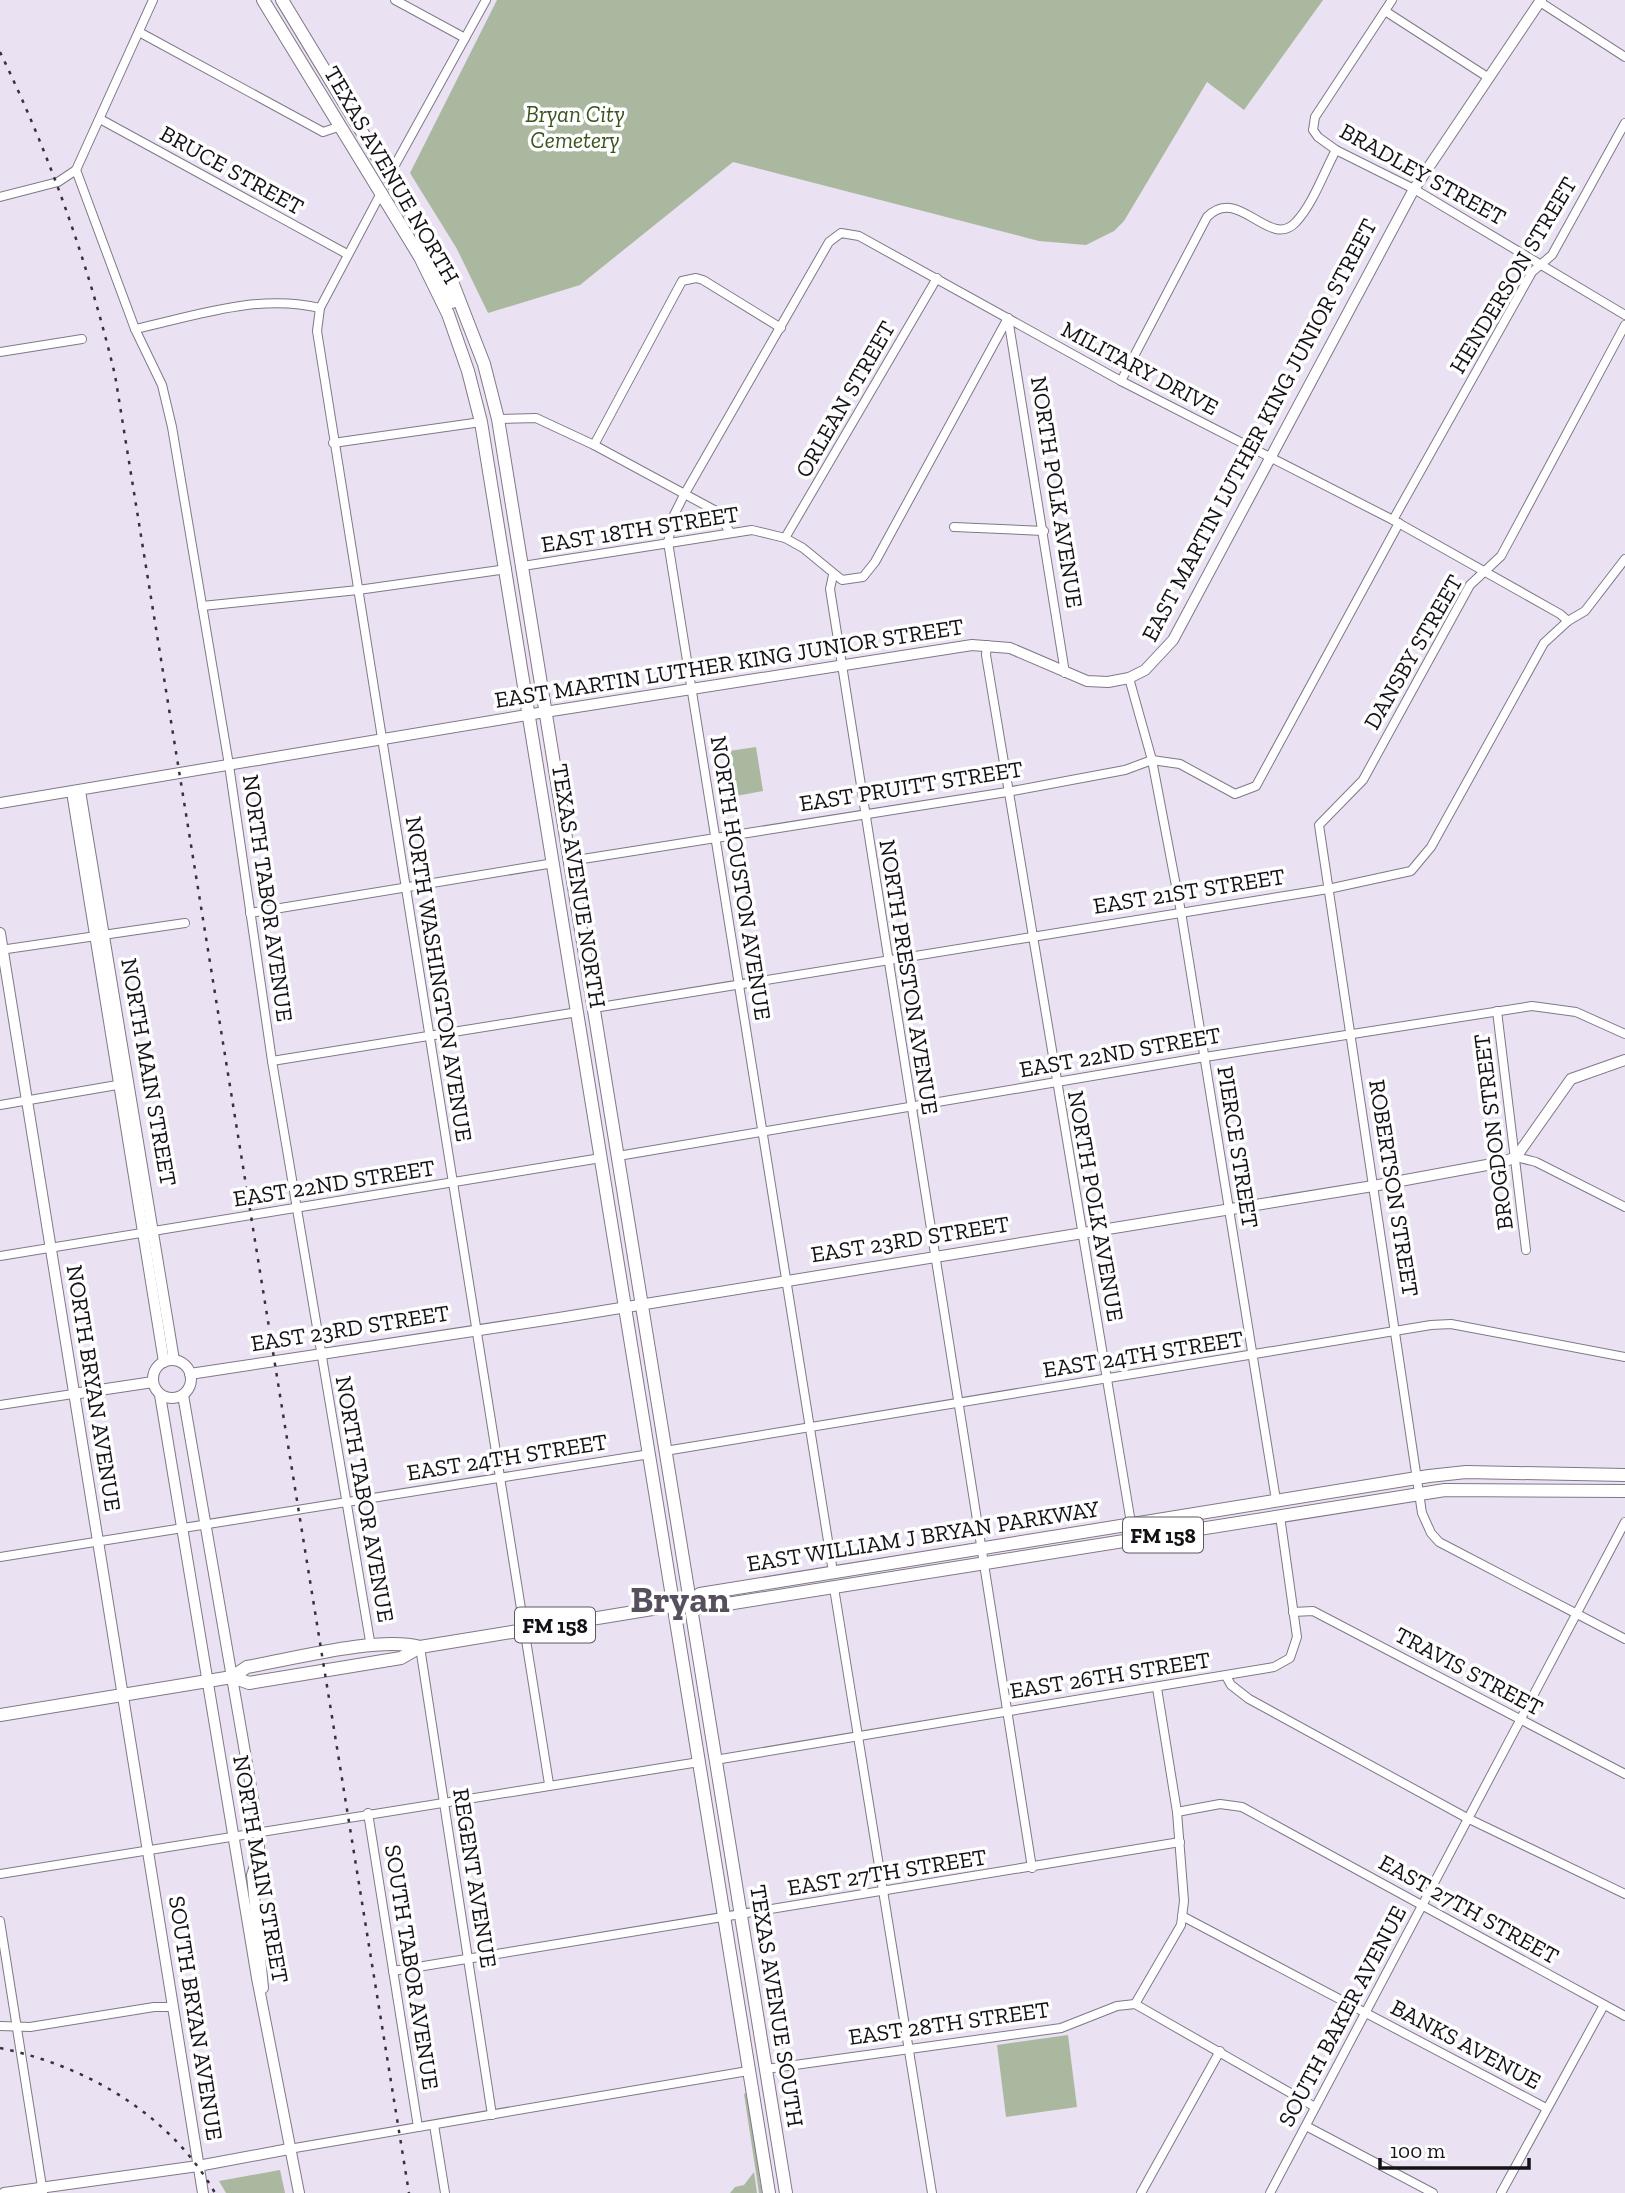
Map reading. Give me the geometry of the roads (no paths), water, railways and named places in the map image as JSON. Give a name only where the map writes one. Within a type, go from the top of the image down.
[{"type":"main road","name":"TEXAS AVENUE NORTH","points":[[263,0],[420,257],[448,314],[481,422],[507,569],[709,1829]]},
{"type":"main road","name":"TEXAS AVENUE NORTH","points":[[282,0],[435,248],[466,316],[498,419],[726,1826]]},
{"type":"main road","points":[[314,83],[327,90],[375,168],[390,174]]},
{"type":"main road","points":[[381,193],[399,206],[425,248],[455,309],[466,316]]},
{"type":"main road","name":"EAST WILLIAM J BRYAN PARKWAY","points":[[690,1603],[700,1594],[1417,1478],[1466,1472],[1625,1475]]},
{"type":"main road","name":"EAST WILLIAM J BRYAN PARKWAY","points":[[232,1677],[249,1683],[401,1658],[420,1647],[674,1605],[690,1603],[702,1608],[1419,1494],[1460,1489],[1592,1493],[1625,1491]]},
{"type":"main road","name":"EAST WILLIAM J BRYAN PARKWAY","points":[[232,1677],[247,1667],[401,1642],[420,1647]]},
{"type":"main road","name":"FM 158","points":[[0,1715],[232,1677]]},
{"type":"main road","name":"TEXAS AVENUE SOUTH","points":[[726,1826],[786,2193]]},
{"type":"main road","name":"TEXAS AVENUE SOUTH","points":[[709,1829],[769,2193]]},
{"type":"street","points":[[0,197],[58,182],[76,170],[153,0]]},
{"type":"street","points":[[395,0],[465,38]]},
{"type":"street","points":[[390,174],[486,0]]},
{"type":"street","points":[[1392,0],[1385,11],[1489,78]]},
{"type":"street","points":[[1541,1],[1625,57]]},
{"type":"street","name":"EAST MARTIN LUTHER KING JUNIOR STREET","points":[[0,803],[529,714],[972,645],[987,645],[1030,654],[1065,673],[1087,681],[1129,678],[1145,670],[1160,658],[1173,640],[1268,457],[1414,189],[1541,1]]},
{"type":"street","name":"BRADLEY STREET","points":[[1385,11],[1315,117],[1313,130],[1318,137],[1336,150],[1414,189],[1544,264],[1625,315]]},
{"type":"street","points":[[139,32],[323,132],[341,126]]},
{"type":"street","name":"BRUCE STREET","points":[[100,119],[347,254]]},
{"type":"street","name":"HENDERSON STREET","points":[[1152,760],[1180,764],[1235,794],[1250,791],[1256,786],[1532,272],[1552,255],[1625,123]]},
{"type":"street","points":[[1121,382],[1213,211],[1229,207],[1276,229],[1289,228],[1301,216],[1336,150]]},
{"type":"street","name":"NORTH TABOR AVENUE","points":[[76,170],[135,329],[156,369],[168,407],[229,765],[272,1061],[371,1647]]},
{"type":"street","name":"NORTH WASHINGTON AVENUE","points":[[381,193],[320,308],[317,331],[549,1784]]},
{"type":"street","name":"MILITARY DRIVE","points":[[841,233],[859,236],[1121,382],[1396,522],[1568,621]]},
{"type":"street","name":"NORTH HOUSTON AVENUE","points":[[832,1572],[668,542],[674,515],[684,495],[829,242],[841,233]]},
{"type":"street","points":[[594,445],[678,287],[688,278],[704,280],[781,328]]},
{"type":"street","name":"ORLEAN STREET","points":[[785,538],[937,278]]},
{"type":"street","points":[[135,329],[266,302],[289,301],[320,308]]},
{"type":"street","points":[[833,575],[854,581],[868,572],[1008,318]]},
{"type":"street","name":"NORTH POLK AVENUE","points":[[1008,318],[1065,673]]},
{"type":"street","name":"DANSBY STREET","points":[[1328,889],[1319,825],[1363,780],[1470,585],[1501,556],[1625,325]]},
{"type":"street","points":[[0,352],[82,339]]},
{"type":"street","points":[[498,419],[521,416],[536,418],[594,445],[716,511],[730,532]]},
{"type":"street","points":[[333,443],[481,422]]},
{"type":"street","points":[[954,527],[1044,531]]},
{"type":"street","name":"EAST 18TH STREET","points":[[523,566],[752,530],[785,538],[803,548],[833,575]]},
{"type":"street","name":"EAST 21ST STREET","points":[[594,1008],[1399,876],[1417,867],[1431,847],[1544,643],[1568,621],[1585,611],[1625,559]]},
{"type":"street","points":[[202,606],[358,590],[507,569]]},
{"type":"street","name":"NORTH PRESTON AVENUE","points":[[833,575],[830,589],[863,813],[1032,1868]]},
{"type":"street","name":"NORTH POLK AVENUE","points":[[987,645],[1007,792],[1131,1523]]},
{"type":"street","name":"PIERCE STREET","points":[[1129,678],[1152,760],[1181,912],[1276,1500]]},
{"type":"street","name":"EAST PRUITT STREET","points":[[569,861],[1007,792],[1125,770],[1152,760]]},
{"type":"street","name":"NORTH MAIN STREET","points":[[76,792],[124,1084],[143,1233],[169,1361]]},
{"type":"street","points":[[250,913],[554,863]]},
{"type":"street","name":"ROBERTSON STREET","points":[[1328,889],[1419,1494],[1426,1524],[1439,1542],[1625,1639]]},
{"type":"street","points":[[1,950],[185,923]]},
{"type":"street","name":"NORTH BRYAN AVENUE","points":[[0,933],[148,1850]]},
{"type":"street","name":"EAST 22ND STREET","points":[[618,1156],[1497,1010],[1555,1007],[1576,1012],[1625,1034]]},
{"type":"street","name":"BROGDON STREET","points":[[1497,1010],[1526,1250]]},
{"type":"street","points":[[272,1061],[578,1012]]},
{"type":"street","points":[[1625,1060],[1571,1079],[1516,1157],[1536,1162],[1625,1207]]},
{"type":"street","points":[[0,1105],[124,1084]]},
{"type":"street","name":"NORTH MAIN STREET","points":[[124,1084],[155,1230],[169,1361]]},
{"type":"street","name":"EAST 23RD STREET","points":[[190,1374],[641,1305],[1228,1210],[1373,1186],[1516,1157]]},
{"type":"street","name":"EAST 22ND STREET","points":[[0,1256],[601,1158]]},
{"type":"street","name":"EAST 24TH STREET","points":[[665,1451],[1431,1325],[1451,1324],[1625,1357]]},
{"type":"street","points":[[169,1361],[185,1366],[190,1374],[190,1386],[183,1395],[172,1399],[160,1395],[153,1382],[155,1370],[169,1361]]},
{"type":"street","points":[[0,1405],[153,1382]]},
{"type":"street","name":"NORTH MAIN STREET","points":[[160,1395],[262,1997]]},
{"type":"street","name":"NORTH MAIN STREET","points":[[183,1395],[258,1833],[259,1854],[252,1875],[264,1979],[262,1997]]},
{"type":"street","name":"EAST 24TH STREET","points":[[0,1558],[650,1454]]},
{"type":"street","points":[[1226,1676],[1274,1667],[1290,1658],[1297,1637],[1280,1516]]},
{"type":"street","name":"SOUTH BAKER AVENUE","points":[[1270,2193],[1625,1522]]},
{"type":"street","points":[[834,1588],[886,1891],[932,2193]]},
{"type":"street","name":"TRAVIS STREET","points":[[1293,1612],[1313,1611],[1625,1774]]},
{"type":"street","name":"REGENT AVENUE","points":[[420,1647],[492,2115]]},
{"type":"street","name":"EAST 26TH STREET","points":[[715,1759],[1226,1676],[1231,1685],[1249,1699],[1467,1818],[1625,1894]]},
{"type":"street","points":[[1157,1688],[1177,1812],[1182,1916],[1181,1924],[1135,2004],[1315,2107]]},
{"type":"street","points":[[0,1874],[699,1762]]},
{"type":"street","name":"EAST 27TH STREET","points":[[1177,1812],[1220,1804],[1242,1807],[1625,2016]]},
{"type":"street","name":"SOUTH TABOR AVENUE","points":[[368,1813],[418,2127]]},
{"type":"street","name":"EAST 27TH STREET","points":[[393,1971],[1180,1842]]},
{"type":"street","name":"SOUTH BRYAN AVENUE","points":[[148,1850],[203,2193]]},
{"type":"street","name":"BANKS AVENUE","points":[[1182,1916],[1546,2108]]},
{"type":"street","points":[[0,1921],[43,2190]]},
{"type":"street","points":[[262,1997],[299,2193]]},
{"type":"street","name":"EAST 28TH STREET","points":[[766,2069],[1061,2028],[1117,2006],[1135,2004]]},
{"type":"street","points":[[1501,2193],[1604,2005]]},
{"type":"street","points":[[0,2025],[19,2027],[154,2007],[173,2007]]},
{"type":"street","points":[[1141,2193],[1220,2051]]},
{"type":"street","points":[[4,2193],[43,2190],[198,2166],[748,2071]]},
{"type":"street","points":[[434,2124],[445,2193]]},
{"type":"street","points":[[1306,2126],[1433,2193]]},
{"type":"railway","points":[[0,52],[35,130],[66,210],[93,292],[115,375],[409,2193]]},
{"type":"railway","points":[[0,2048],[64,2067],[123,2098],[150,2117],[175,2140],[215,2193]]},
{"type":"district","name":"Bryan","points":[[680,1599]]},
{"type":"park label","name":"Bryan City Cemetery","points":[[575,127]]}]
